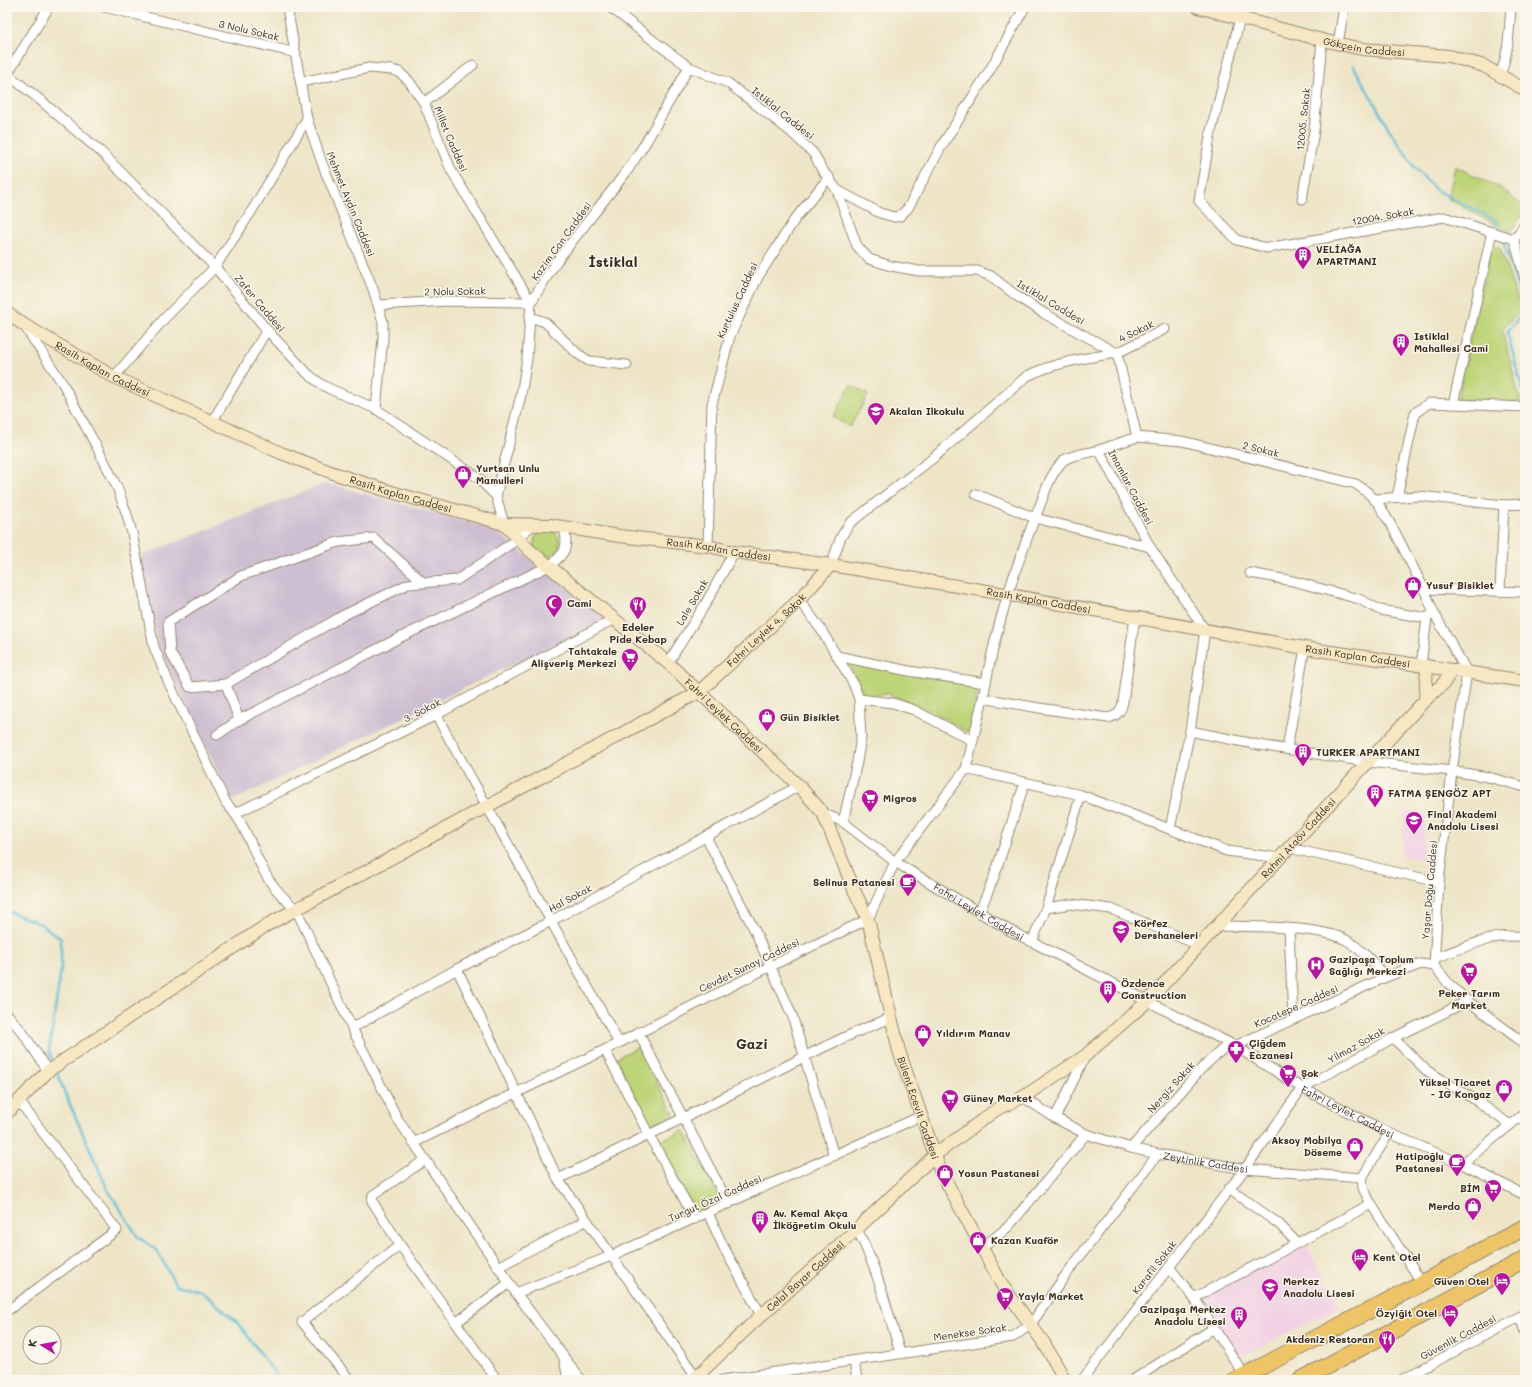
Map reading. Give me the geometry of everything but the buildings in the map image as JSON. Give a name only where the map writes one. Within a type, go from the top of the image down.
[{"type":"highway","points":[[1241,1378],[1525,1227]]},
{"type":"highway","points":[[1301,1380],[1525,1259]]},
{"type":"street","points":[[7,74],[49,7]]},
{"type":"street","name":"3 Nolu Sokak","points":[[104,7],[296,53]]},
{"type":"street","name":"Mehmet Aydın Caddesi","points":[[287,7],[307,119],[322,163],[379,305],[383,322],[383,339],[376,409]]},
{"type":"street","name":"Istiklal Caddesi","points":[[610,7],[659,46],[689,66],[728,83],[791,132],[814,154],[821,168],[837,190],[857,246],[869,259],[891,266],[919,272],[976,271],[991,276],[1018,297],[1045,314],[1117,353]]},
{"type":"street","points":[[837,190],[880,213],[894,217],[900,216],[908,208],[941,147],[991,68],[1025,7]]},
{"type":"street","name":"Gökçein Caddesi","points":[[1198,7],[1240,19],[1362,49],[1449,56],[1484,66],[1525,90]]},
{"type":"street","points":[[1338,44],[1344,7]]},
{"type":"street","points":[[1500,75],[1506,60],[1509,46],[1511,7]]},
{"type":"street","name":"12004. Sokak","points":[[1240,19],[1211,131],[1199,201],[1237,240],[1267,248],[1444,216],[1514,240]]},
{"type":"street","name":"12005. Sokak","points":[[1302,199],[1314,131],[1322,40]]},
{"type":"street","points":[[424,103],[473,65]]},
{"type":"street","name":"Kazim Can Caddesi","points":[[496,496],[521,395],[527,360],[531,302],[556,262],[627,171],[646,142],[689,66]]},
{"type":"street","name":"Millet Caddesi","points":[[301,82],[369,68],[399,72],[409,82],[424,103],[451,170],[531,302]]},
{"type":"street","name":"Zafer Caddesi","points":[[7,74],[101,152],[215,268],[267,330],[308,374],[321,384],[376,409],[477,477],[496,496],[504,524]]},
{"type":"street","points":[[114,377],[164,319],[215,268],[251,212],[307,119]]},
{"type":"street","name":"Kurtulus Caddesi","points":[[708,546],[712,404],[730,336],[758,276],[795,219],[829,177]]},
{"type":"street","points":[[1525,225],[1514,240],[1525,278]]},
{"type":"street","points":[[1453,404],[1496,234]]},
{"type":"street","name":"2 Nolu Sokak","points":[[379,305],[448,301],[531,302]]},
{"type":"street","name":"Rasih Kaplan Caddesi","points":[[7,313],[24,325],[114,377],[281,453],[336,474],[388,491],[504,524],[550,525],[708,546],[734,552],[831,565],[1007,595],[1305,648],[1525,681]]},
{"type":"street","points":[[530,317],[545,322],[578,354],[589,361],[627,365]]},
{"type":"street","points":[[24,325],[63,384],[117,487],[132,533],[154,648],[168,681],[226,803],[236,813],[269,879],[282,898],[296,909],[396,1118],[516,1293],[581,1380]]},
{"type":"street","name":"4 Sokak","points":[[1117,353],[1165,329]]},
{"type":"street","points":[[212,422],[267,330]]},
{"type":"street","points":[[831,565],[840,537],[850,522],[932,459],[1027,376],[1038,371],[1067,362],[1117,353],[1137,437]]},
{"type":"street","points":[[1397,498],[1415,413],[1429,403],[1525,407]]},
{"type":"street","name":"Imamlar Caddesi","points":[[1137,437],[1099,450],[1150,547],[1205,630]]},
{"type":"street","name":"2 Sokak","points":[[1137,437],[1182,442],[1356,484],[1374,499]]},
{"type":"street","points":[[868,919],[895,862],[966,769],[983,698],[989,665],[1007,595],[1051,478],[1059,465],[1065,459],[1099,450]]},
{"type":"street","points":[[976,494],[1035,518],[1150,547]]},
{"type":"street","points":[[1374,499],[1420,496],[1504,505],[1525,504]]},
{"type":"street","points":[[1374,499],[1378,503],[1395,532],[1424,588],[1430,615],[1424,666],[1425,700]]},
{"type":"street","points":[[1500,591],[1504,505]]},
{"type":"street","name":"Fahri Leylek Caddesi","points":[[504,524],[518,539],[549,566],[668,663],[799,786],[823,813],[843,822],[895,862],[979,913],[1032,942],[1149,1000],[1232,1044],[1302,1088],[1389,1133],[1462,1164],[1525,1195]]},
{"type":"street","points":[[424,583],[374,538],[338,542],[242,576],[168,622],[170,652],[190,687],[226,684],[344,615],[408,584],[424,583],[457,580],[518,539],[525,531],[535,524]]},
{"type":"street","points":[[217,735],[239,720],[397,639],[549,566],[560,558],[564,550],[567,540],[564,528]]},
{"type":"street","name":"Lale Sokak","points":[[668,663],[706,603],[734,552]]},
{"type":"street","name":"Fahri Leylek 4. Sokak","points":[[7,1113],[48,1072],[266,925],[700,692],[799,600],[831,565]]},
{"type":"street","points":[[1250,573],[1293,581],[1359,599],[1380,610],[1430,615]]},
{"type":"street","points":[[1424,588],[1525,592]]},
{"type":"street","points":[[799,600],[820,628],[837,656],[853,683],[859,699],[861,737],[857,762],[843,822]]},
{"type":"street","points":[[1430,615],[1467,672]]},
{"type":"street","points":[[983,698],[1108,718],[1115,716],[1121,710],[1123,702],[1135,617]]},
{"type":"street","name":"3. Sokak","points":[[236,813],[436,715],[614,619]]},
{"type":"street","points":[[1170,829],[1190,731],[1205,630]]},
{"type":"street","points":[[1287,748],[1305,648]]},
{"type":"street","points":[[837,656],[909,671],[986,683]]},
{"type":"street","name":"Rahmi Ataöv Caddesi","points":[[1149,1000],[1425,700],[1443,684],[1452,670]]},
{"type":"street","name":"Yaşar Doğu Caddesi","points":[[1434,962],[1439,882],[1452,771],[1467,672]]},
{"type":"street","points":[[226,684],[239,720]]},
{"type":"street","points":[[859,699],[893,703],[914,710],[973,741]]},
{"type":"street","points":[[436,715],[619,1043]]},
{"type":"street","points":[[1190,731],[1368,762],[1452,771],[1488,777],[1525,787]]},
{"type":"street","points":[[966,769],[1081,795],[1227,851],[1280,858]]},
{"type":"street","points":[[979,913],[994,877],[1025,782]]},
{"type":"street","name":"Hal Sokak","points":[[352,1028],[457,969],[551,921],[799,786]]},
{"type":"street","points":[[1032,942],[1046,908],[1081,795]]},
{"type":"street","name":"Bülent Ecevit Caddesi","points":[[823,813],[854,892],[868,919],[899,1051],[940,1170],[1002,1285],[1031,1324],[1065,1380]]},
{"type":"street","points":[[706,837],[755,931],[792,1015],[834,1156]]},
{"type":"street","points":[[1289,848],[1439,882]]},
{"type":"street","points":[[1046,908],[1071,904],[1111,909],[1200,945]]},
{"type":"street","name":"Cevdet Sunay Caddesi","points":[[413,1143],[515,1092],[605,1050],[638,1032],[868,919]]},
{"type":"street","points":[[1217,926],[1289,929],[1332,935],[1347,941],[1366,955],[1386,977]]},
{"type":"street","points":[[1289,929],[1293,1019]]},
{"type":"street","name":"Kocatepe Caddesi","points":[[1232,1044],[1293,1019],[1386,977],[1421,964],[1434,962],[1489,938],[1525,937]]},
{"type":"street","points":[[1434,962],[1449,984],[1468,1001],[1525,1044]]},
{"type":"street","points":[[457,969],[558,1179],[694,1378]]},
{"type":"street","points":[[935,1155],[997,1109],[1023,1096],[1085,1056],[1149,1000]]},
{"type":"street","name":"Yilmaz Sokak","points":[[1245,1169],[1302,1088],[1393,1038],[1468,1001]]},
{"type":"street","points":[[7,1014],[23,1034],[48,1072]]},
{"type":"street","points":[[558,1179],[683,1119],[805,1056],[865,1028],[891,1018]]},
{"type":"street","points":[[638,1032],[729,1204]]},
{"type":"street","points":[[1393,1038],[1426,1070],[1477,1101],[1510,1125]]},
{"type":"street","name":"Nergiz Sokak","points":[[1131,1148],[1201,1069],[1232,1044]]},
{"type":"street","points":[[605,1050],[695,1219]]},
{"type":"street","points":[[1055,1118],[1085,1056]]},
{"type":"street","name":"Zeytinlik Caddesi","points":[[1023,1096],[1055,1118],[1086,1134],[1131,1148],[1245,1169],[1362,1178]]},
{"type":"street","points":[[7,1311],[117,1230],[19,1101]]},
{"type":"street","points":[[1462,1164],[1525,1113]]},
{"type":"street","name":"Turgut Özal Caddesi","points":[[516,1293],[611,1256],[922,1116]]},
{"type":"street","points":[[1389,1133],[1362,1178],[1363,1188],[1371,1204],[1422,1283]]},
{"type":"street","points":[[982,1248],[1008,1227],[1086,1134]]},
{"type":"street","name":"Menekse Sokak","points":[[722,1380],[1013,1337],[1031,1324],[1065,1276],[1158,1154]]},
{"type":"street","name":"Celal Bayar Caddesi","points":[[694,1378],[761,1315],[857,1229],[935,1155]]},
{"type":"street","points":[[425,1160],[373,1195],[372,1202],[400,1245],[498,1380]]},
{"type":"street","name":"Karafil Sokak","points":[[1082,1380],[1245,1169]]},
{"type":"street","points":[[1229,1189],[1279,1224],[1297,1243]]},
{"type":"street","points":[[1194,1298],[1371,1204]]},
{"type":"street","points":[[708,1213],[723,1246],[761,1315]]},
{"type":"street","points":[[498,1267],[586,1220]]},
{"type":"street","points":[[857,1229],[877,1276],[900,1353]]},
{"type":"street","points":[[350,1380],[302,1322],[400,1245]]},
{"type":"street","points":[[1169,1267],[1194,1298],[1214,1328],[1234,1361],[1241,1378]]},
{"type":"street","points":[[457,1322],[509,1283]]},
{"type":"street","points":[[1522,1315],[1525,1332]]},
{"type":"street","name":"Güvenlik Caddesi","points":[[1401,1380],[1522,1315]]},
{"type":"street","points":[[1134,1380],[1214,1328]]},
{"type":"street","points":[[564,1357],[568,1380]]},
{"type":"street","points":[[854,1361],[857,1380]]},
{"type":"shaded area","points":[[326,483],[493,529],[606,619],[232,801],[158,645],[141,556]]},
{"type":"shaded area","name":"Final Akademi Anadolu Lisesi","points":[[1405,811],[1426,813],[1422,859],[1401,857]]},
{"type":"shaded area","name":"Merkez Anadolu Lisesi","points":[[1304,1242],[1341,1306],[1236,1359],[1199,1299]]},
{"type":"green space","points":[[1455,166],[1502,189],[1525,208],[1525,211],[1510,232],[1448,199]]},
{"type":"green space","points":[[1491,246],[1500,248],[1521,310],[1502,330],[1521,403],[1457,400]]},
{"type":"green space","points":[[851,385],[868,395],[850,427],[833,417]]},
{"type":"green space","points":[[547,530],[556,534],[560,543],[556,552],[547,556],[538,552],[534,543],[538,534]]},
{"type":"green space","points":[[848,662],[979,686],[970,734],[933,712],[885,693],[866,698]]},
{"type":"green space","points":[[638,1047],[674,1114],[650,1125],[616,1058]]},
{"type":"green space","points":[[684,1130],[722,1202],[696,1214],[655,1143]]},
{"type":"waterway","points":[[1353,65],[1389,129],[1415,168],[1436,190],[1497,221],[1500,233]]},
{"type":"waterway","points":[[1502,238],[1525,309]]},
{"type":"waterway","points":[[1525,311],[1507,332],[1523,391],[1525,392]]},
{"type":"waterway","points":[[7,911],[41,924],[61,939],[61,969],[49,1051],[54,1064]]},
{"type":"waterway","points":[[56,1070],[108,1190],[138,1237],[156,1249],[176,1285],[201,1291],[238,1323],[280,1380]]},
{"type":"place","name":"VELİAĞA APARTMANI","points":[[1303,270]]},
{"type":"place","name":"Istiklal Mahallesi Cami","points":[[1401,357]]},
{"type":"place","name":"Akalan Ilkokulu","points":[[876,426]]},
{"type":"place","name":"Yurtsan Unlu Mamulleri","points":[[463,489]]},
{"type":"place","name":"Yusuf Bisiklet","points":[[1413,600]]},
{"type":"place","name":"Cami","points":[[554,618]]},
{"type":"place","name":"Edeler Pide Kebap","points":[[638,620]]},
{"type":"place","name":"Tahtakale Alişveriş Merkezi","points":[[630,672]]},
{"type":"place","name":"Gün Bisiklet","points":[[767,732]]},
{"type":"place","name":"TURKER APARTMANI","points":[[1303,767]]},
{"type":"place","name":"FATMA ŞENGÖZ APT","points":[[1375,808]]},
{"type":"place","name":"Migros","points":[[870,813]]},
{"type":"place","name":"Final Akademi Anadolu Lisesi","points":[[1414,835]]},
{"type":"place","name":"Selinus Patanesi","points":[[908,897]]},
{"type":"place","name":"Körfez Dershaneleri","points":[[1121,944]]},
{"type":"place","name":"Gazipaşa Toplum Sağlığı Merkezi","points":[[1316,980]]},
{"type":"place","name":"Peker Tarım Market","points":[[1469,986]]},
{"type":"place","name":"Özdence Construction","points":[[1108,1004]]},
{"type":"place","name":"Yıldırım Manav","points":[[923,1048]]},
{"type":"place","name":"Çiğdem Eczanesi","points":[[1236,1064]]},
{"type":"place","name":"Şok","points":[[1288,1088]]},
{"type":"place","name":"Yüksel Ticaret - IG Kongaz","points":[[1504,1103]]},
{"type":"place","name":"Güney Market","points":[[950,1113]]},
{"type":"place","name":"Aksoy Mobilya Döseme","points":[[1355,1161]]},
{"type":"place","name":"Hatipoğlu Pastanesi","points":[[1457,1177]]},
{"type":"place","name":"Yosun Pastanesi","points":[[945,1188]]},
{"type":"place","name":"BİM","points":[[1493,1203]]},
{"type":"place","name":"Merdo","points":[[1473,1221]]},
{"type":"place","name":"Av. Kemal Akça İlköğretim Okulu","points":[[760,1234]]},
{"type":"place","name":"Kazan Kuaför","points":[[978,1255]]},
{"type":"place","name":"Kent Otel","points":[[1360,1272]]},
{"type":"place","name":"Güven Otel","points":[[1502,1296]]},
{"type":"place","name":"Merkez Anadolu Lisesi","points":[[1270,1302]]},
{"type":"place","name":"Yayla Market","points":[[1005,1311]]},
{"type":"place","name":"Özyiğit Otel","points":[[1450,1328]]},
{"type":"place","name":"Gazipaşa Merkez Anadolu Lisesi","points":[[1239,1330]]},
{"type":"place","name":"Akdeniz Restoran","points":[[1387,1354]]},
{"type":"district","name":"İstiklal","points":[[613,262]]},
{"type":"district","name":"Gazi","points":[[752,1044]]}]
